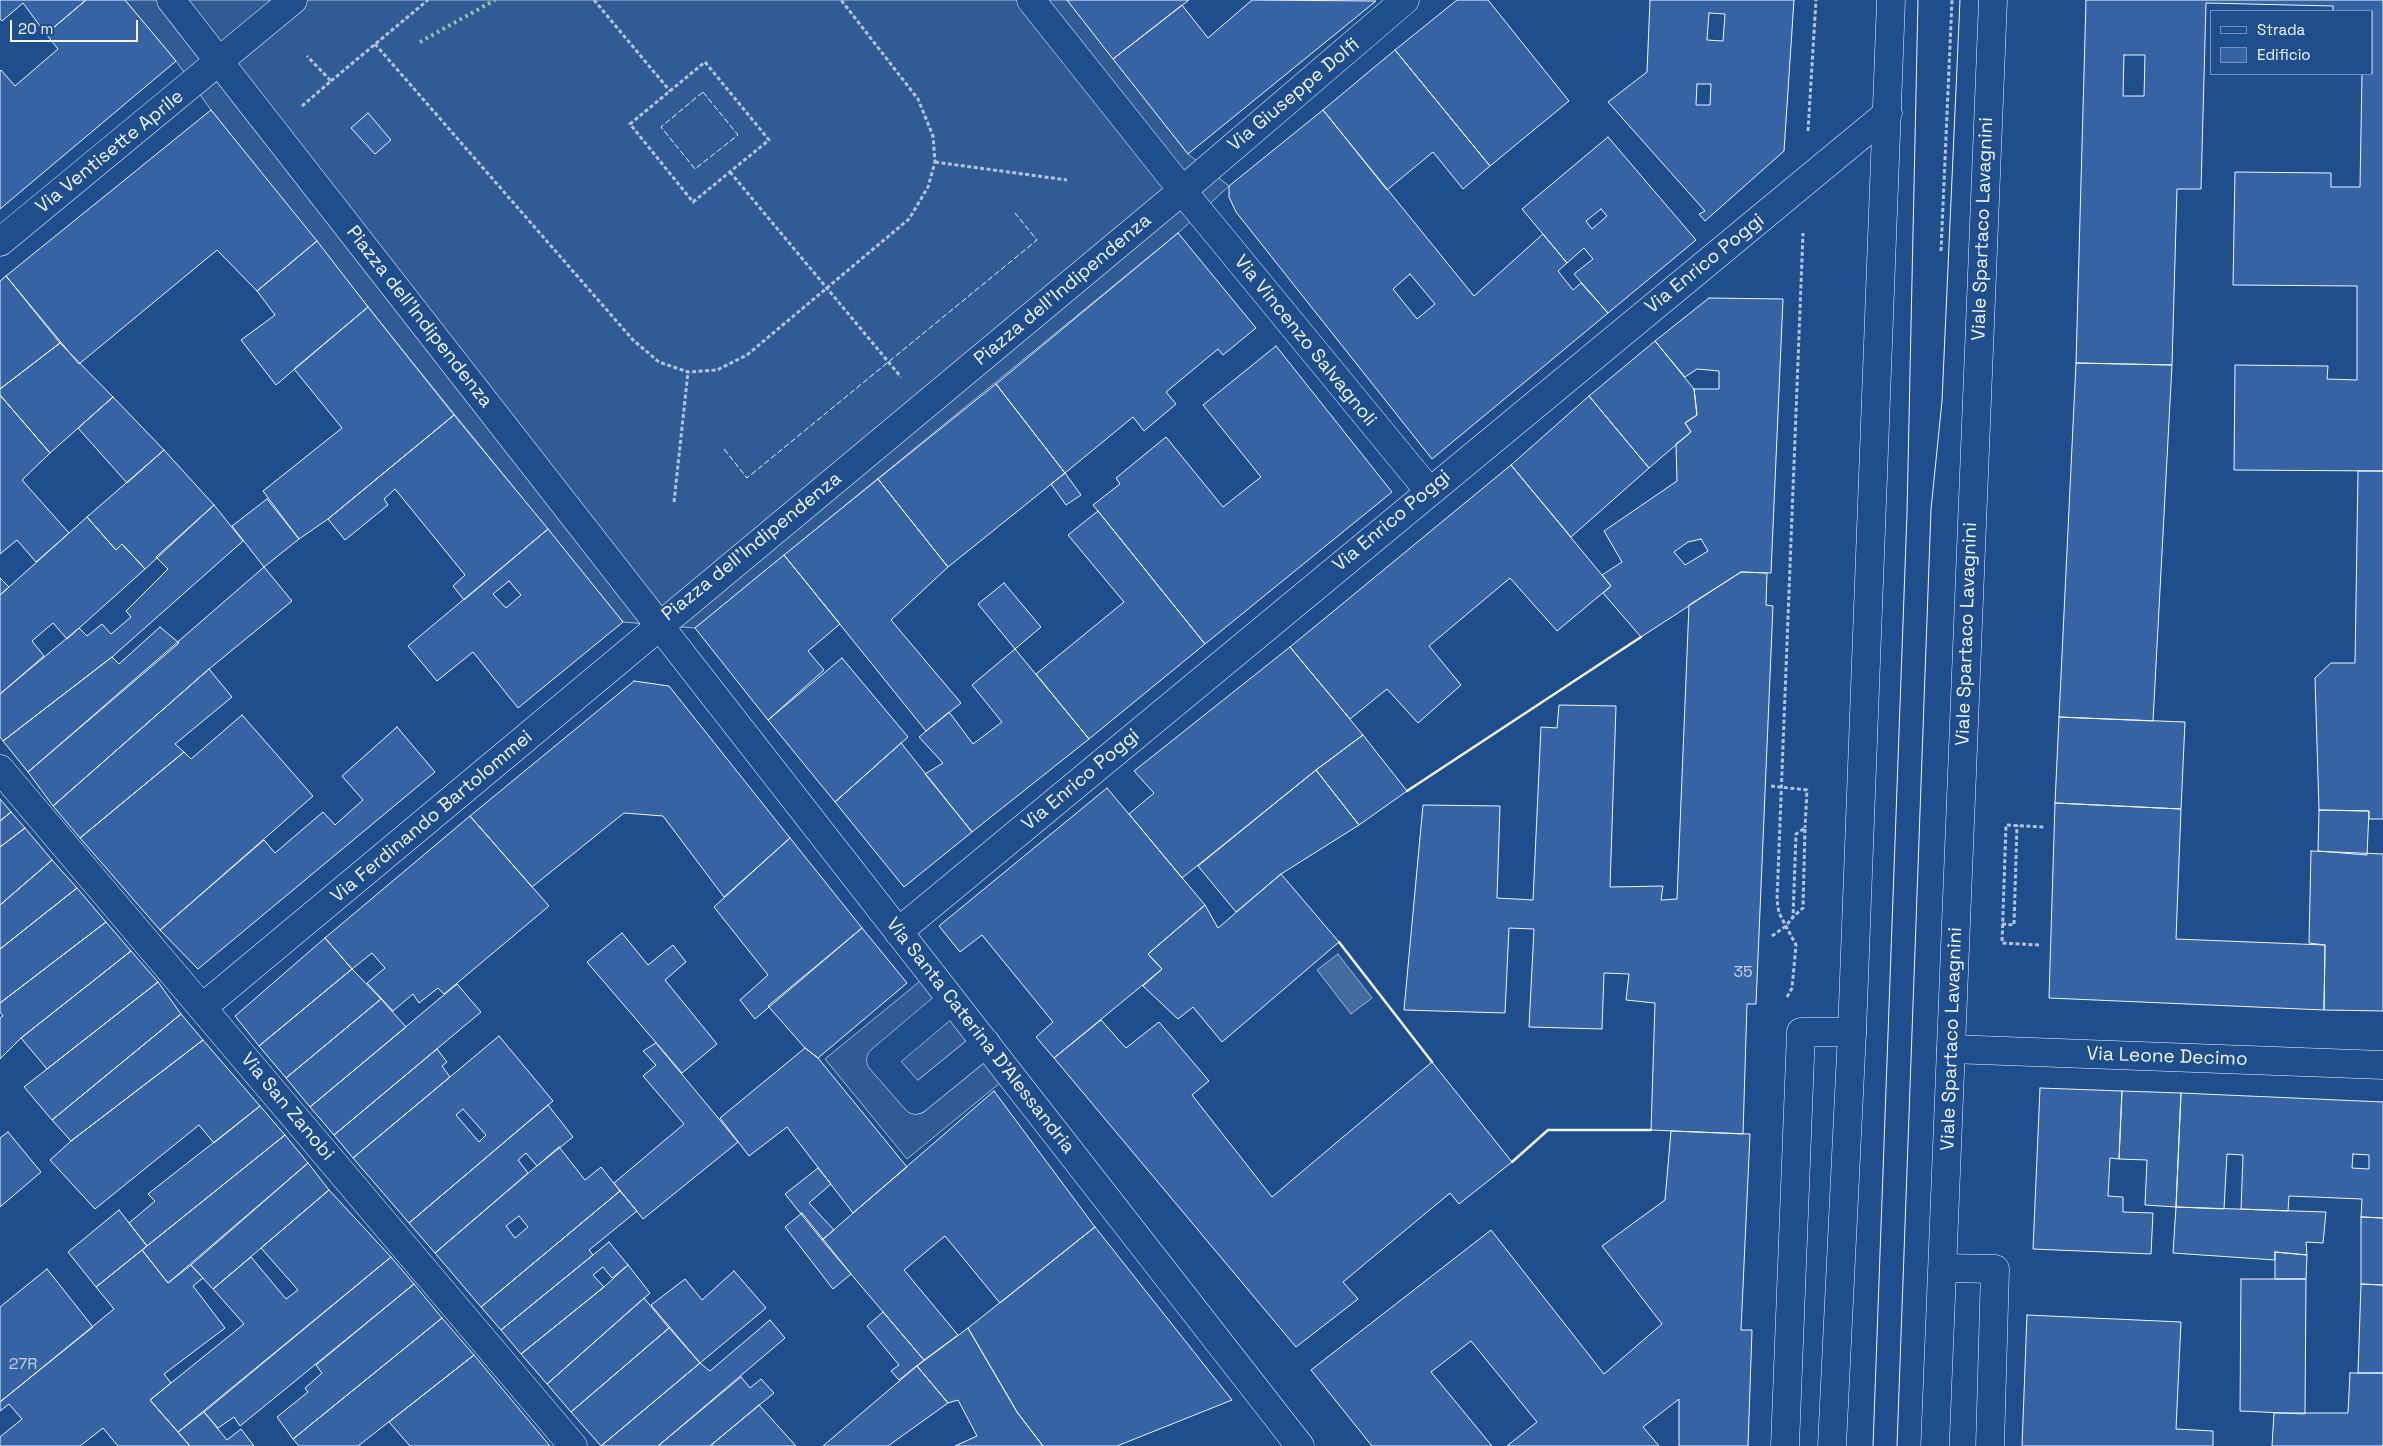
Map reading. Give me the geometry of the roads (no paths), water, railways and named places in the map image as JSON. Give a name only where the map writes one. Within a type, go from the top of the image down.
[{"type":"street","name":"Piazza dell'Indipendenza","points":[[171,0],[660,626],[1183,190]]},
{"type":"street","points":[[220,61],[293,0]]},
{"type":"street","points":[[1031,0],[1183,190]]},
{"type":"street","name":"Via Giuseppe Dolfi","points":[[1183,190],[1405,0]]},
{"type":"street","points":[[1832,1446],[1852,1032],[1891,0]]},
{"type":"street","name":"Viale Spartaco Lavagnini","points":[[1935,1446],[1993,0]]},
{"type":"street","name":"Via Ventisette Aprile","points":[[0,242],[220,61]]},
{"type":"street","name":"Via Enrico Poggi","points":[[898,932],[1888,113]]},
{"type":"street","name":"Via Vincenzo Salvagnoli","points":[[1183,190],[1429,491]]},
{"type":"street","name":"Via Santa Caterina D'Alessandria","points":[[660,626],[951,1001],[986,1043],[1293,1445]]},
{"type":"street","name":"Via Ferdinando Bartolommei","points":[[202,1007],[660,626]]},
{"type":"street","name":"Via San Zanobi","points":[[0,769],[574,1446]]},
{"type":"street","points":[[951,1001],[881,1060],[916,1100],[986,1043]]},
{"type":"street","points":[[1785,1446],[1801,1032],[1852,1032]]},
{"type":"street","name":"Via Leone Decimo","points":[[1951,1049],[2383,1065]]},
{"type":"street","points":[[1943,1268],[1995,1269],[1990,1446]]},
{"type":"tram line","points":[[1873,1446],[1907,513],[1918,0]]},
{"type":"tram line","points":[[1897,1446],[1931,509],[1942,401],[1960,0]]}]
